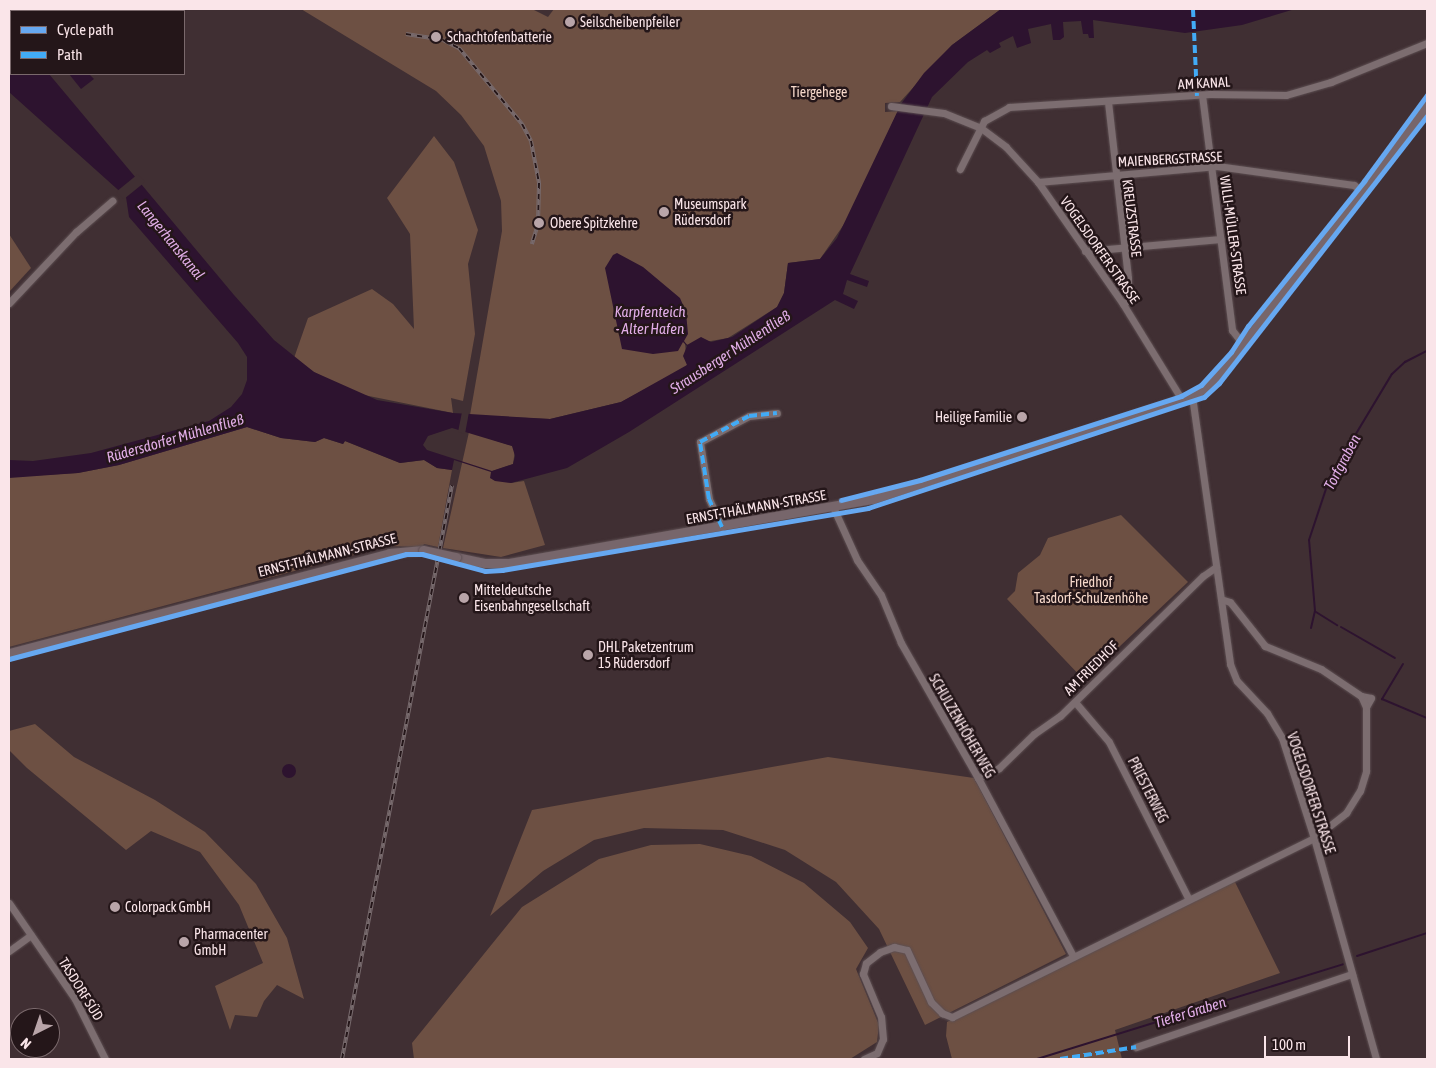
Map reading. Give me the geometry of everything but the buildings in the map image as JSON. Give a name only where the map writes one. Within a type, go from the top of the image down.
[{"type":"main road","name":"ERNST-THÄLMANN-STRASSE","points":[[9,653],[380,555],[423,550],[502,564],[833,507],[922,486],[1182,400],[1210,385],[1427,106]]},
{"type":"street","name":"AM KANAL","points":[[981,128],[997,112],[1010,107],[1202,95],[1286,95],[1308,90],[1427,43]]},
{"type":"street","name":"WILLI-MÜLLER-STRASSE","points":[[1202,95],[1232,330],[1243,344]]},
{"type":"street","name":"KREUZSTRASSE","points":[[1108,102],[1122,246],[1128,278],[1128,300],[1123,304]]},
{"type":"street","name":"VOGELSDORFER STRASSE","points":[[891,106],[930,110],[981,128],[1006,147],[1038,182],[1123,304],[1182,400]]},
{"type":"street","points":[[960,169],[981,128]]},
{"type":"street","name":"MAIENBERGSTRASSE","points":[[1038,182],[1211,167],[1354,186],[1362,191]]},
{"type":"street","points":[[9,303],[76,232],[112,201]]},
{"type":"street","points":[[1085,250],[1220,239]]},
{"type":"street","name":"VOGELSDORFER STRASSE","points":[[1192,396],[1230,664],[1237,681],[1266,712],[1282,738],[1314,838],[1376,1059]]},
{"type":"street","points":[[722,527],[709,499],[700,442],[750,416],[777,413]]},
{"type":"street","name":"SCHULZENHÖHER WEG","points":[[833,507],[857,560],[881,595],[900,643],[978,778],[1073,956]]},
{"type":"street","name":"AM FRIEDHOF","points":[[978,778],[999,768],[1034,734],[1075,702],[1196,582],[1216,567]]},
{"type":"street","points":[[864,1059],[878,1053],[883,1039],[881,1017],[863,974],[866,963],[880,952],[894,947],[907,950],[931,1002],[939,1012],[952,1016],[1188,898],[1314,838],[1346,813],[1360,790],[1366,771],[1366,707],[1371,698],[1361,696],[1322,669],[1265,646],[1230,602],[1221,599]]},
{"type":"street","name":"PRIESTERWEG","points":[[1075,702],[1109,742],[1188,898]]},
{"type":"street","name":"TASDORF SÜD","points":[[9,903],[77,1001],[105,1059]]},
{"type":"street","points":[[9,951],[31,935]]},
{"type":"street","points":[[1136,1046],[1352,974]]},
{"type":"green space","name":"Museumspark Rüdersdorf","points":[[301,9],[532,9],[548,17],[554,9],[1001,9],[952,45],[900,102],[885,103],[885,112],[898,111],[849,217],[820,259],[788,263],[784,293],[777,307],[728,338],[688,345],[685,343],[687,365],[683,369],[621,402],[550,419],[470,415],[502,231],[501,201],[484,146],[461,115],[436,91]]},
{"type":"green space","points":[[434,136],[454,162],[478,230],[468,264],[475,334],[463,401],[451,398],[453,413],[354,393],[314,372],[294,358],[308,318],[372,289],[393,304],[414,329],[410,234],[387,198]]},
{"type":"green space","points":[[9,234],[31,268],[9,292]]},
{"type":"green space","points":[[247,427],[281,438],[315,442],[324,438],[343,444],[345,441],[400,463],[424,460],[437,468],[452,470],[438,547],[424,544],[422,547],[388,546],[9,647],[9,477],[78,473],[119,465]]},
{"type":"green space","points":[[469,432],[512,446],[515,450],[513,464],[492,471],[511,483],[524,481],[545,545],[501,557],[443,548]]},
{"type":"green space","name":"Friedhof Tasdorf-Schulzenhöhe","points":[[1121,515],[1188,582],[1084,680],[1007,599],[1015,591],[1018,573],[1040,555],[1048,538]]},
{"type":"green space","points":[[35,724],[74,757],[155,800],[205,832],[256,884],[287,938],[304,999],[277,985],[264,1001],[257,1017],[235,1015],[230,1030],[215,986],[263,963],[239,905],[200,852],[151,831],[126,850],[27,768],[9,750],[9,731]]},
{"type":"green space","points":[[828,757],[974,778],[1066,954],[925,1025],[879,929],[836,882],[785,850],[723,830],[644,828],[594,840],[543,871],[490,916],[532,810]]},
{"type":"green space","points":[[700,844],[751,856],[804,883],[850,922],[868,948],[856,969],[879,1025],[877,1042],[850,1059],[414,1059],[412,1043],[522,907],[599,859],[651,845]]},
{"type":"green space","points":[[1234,880],[1280,973],[1115,1030],[1122,1059],[952,1059],[946,1036],[947,1022]]},
{"type":"water","points":[[1001,9],[1295,9],[1242,25],[1185,33],[1093,20],[1094,38],[1089,38],[1088,34],[1083,34],[1081,21],[1063,22],[1064,37],[1060,40],[1053,40],[1051,24],[1028,29],[1031,43],[1017,48],[1013,36],[999,43],[1001,47],[990,53],[987,50],[968,62],[932,97],[850,274],[869,281],[867,287],[847,280],[843,294],[858,301],[854,309],[835,300],[629,432],[567,468],[511,483],[495,481],[490,478],[491,472],[454,460],[452,470],[437,468],[424,460],[400,463],[345,441],[343,444],[324,438],[315,442],[281,438],[247,427],[119,465],[78,473],[9,478],[9,460],[33,461],[91,453],[209,421],[231,407],[242,394],[247,380],[247,357],[238,343],[129,217],[126,197],[9,92],[9,45],[10,75],[50,75],[274,340],[314,372],[377,400],[453,413],[550,419],[621,402],[687,365],[683,356],[687,346],[683,342],[678,351],[653,354],[622,349],[605,268],[613,255],[617,253],[643,267],[680,298],[686,312],[688,334],[684,341],[687,345],[701,337],[711,342],[732,337],[777,307],[784,293],[788,263],[820,259],[837,238],[901,104],[924,73],[952,45]],"holes":[[[452,428],[512,446],[515,456],[513,464],[492,471],[427,450],[423,445],[428,436]]]},
{"type":"water","points":[[70,75],[90,75],[94,79],[81,89]]},
{"type":"water","points":[[289,764],[294,766],[296,771],[294,776],[289,778],[284,776],[282,771],[284,766]]},
{"type":"pier","points":[[138,174],[145,182],[124,199],[116,192]]},
{"type":"pier","points":[[462,412],[469,412],[465,434],[458,432]]},
{"type":"waterway","name":"Torfgraben","points":[[1311,628],[1315,611],[1309,540],[1330,477],[1392,374],[1405,362],[1427,351]]},
{"type":"waterway","points":[[1316,612],[1337,625]]},
{"type":"waterway","points":[[1341,627],[1395,658]]},
{"type":"waterway","points":[[1403,664],[1382,699],[1427,718]]},
{"type":"waterway","name":"Tiefer Graben","points":[[1357,956],[1427,933]]},
{"type":"waterway","name":"Tiefer Graben","points":[[1037,1059],[1343,964]]},
{"type":"railway","points":[[406,34],[443,40],[459,48],[522,124],[531,141],[539,183],[538,224],[532,244]]},
{"type":"railway","points":[[342,1059],[452,485]]},
{"type":"marked path","points":[[1193,9],[1197,96]]},
{"type":"marked path","points":[[722,527],[709,499],[700,442],[749,416],[777,413]]},
{"type":"marked path","points":[[1060,1059],[1136,1047]]},
{"type":"cycle path","points":[[841,500],[920,480],[1181,396],[1201,385],[1231,352],[1248,326],[1364,181],[1427,95]]},
{"type":"cycle path","points":[[9,659],[406,554],[422,554],[485,571],[502,570],[868,508],[1204,397],[1219,383],[1427,116]]},
{"type":"place","name":"Seilscheibenpfeiler","points":[[570,22]]},
{"type":"place","name":"Schachtofenbatterie","points":[[436,37]]},
{"type":"place","name":"Museumspark Rüdersdorf","points":[[664,212]]},
{"type":"place","name":"Obere Spitzkehre","points":[[539,223]]},
{"type":"place","name":"Heilige Familie","points":[[1022,417]]},
{"type":"place","name":"Mitteldeutsche Eisenbahngesellschaft","points":[[464,598]]},
{"type":"place","name":"DHL Paketzentrum 15 Rüdersdorf","points":[[588,655]]},
{"type":"place","name":"Colorpack GmbH","points":[[115,907]]},
{"type":"place","name":"Pharmacenter GmbH","points":[[184,942]]},
{"type":"park label","name":"Tiergehege","points":[[819,92]]},
{"type":"water label","name":"Langerhanskanal","points":[[171,240]]},
{"type":"water label","name":"Karpfenteich - Alter Hafen","points":[[650,320]]},
{"type":"water label","name":"Strausberger Mühlenfließ","points":[[730,352]]},
{"type":"water label","name":"Rüdersdorfer Mühlenfließ","points":[[175,438]]}]
